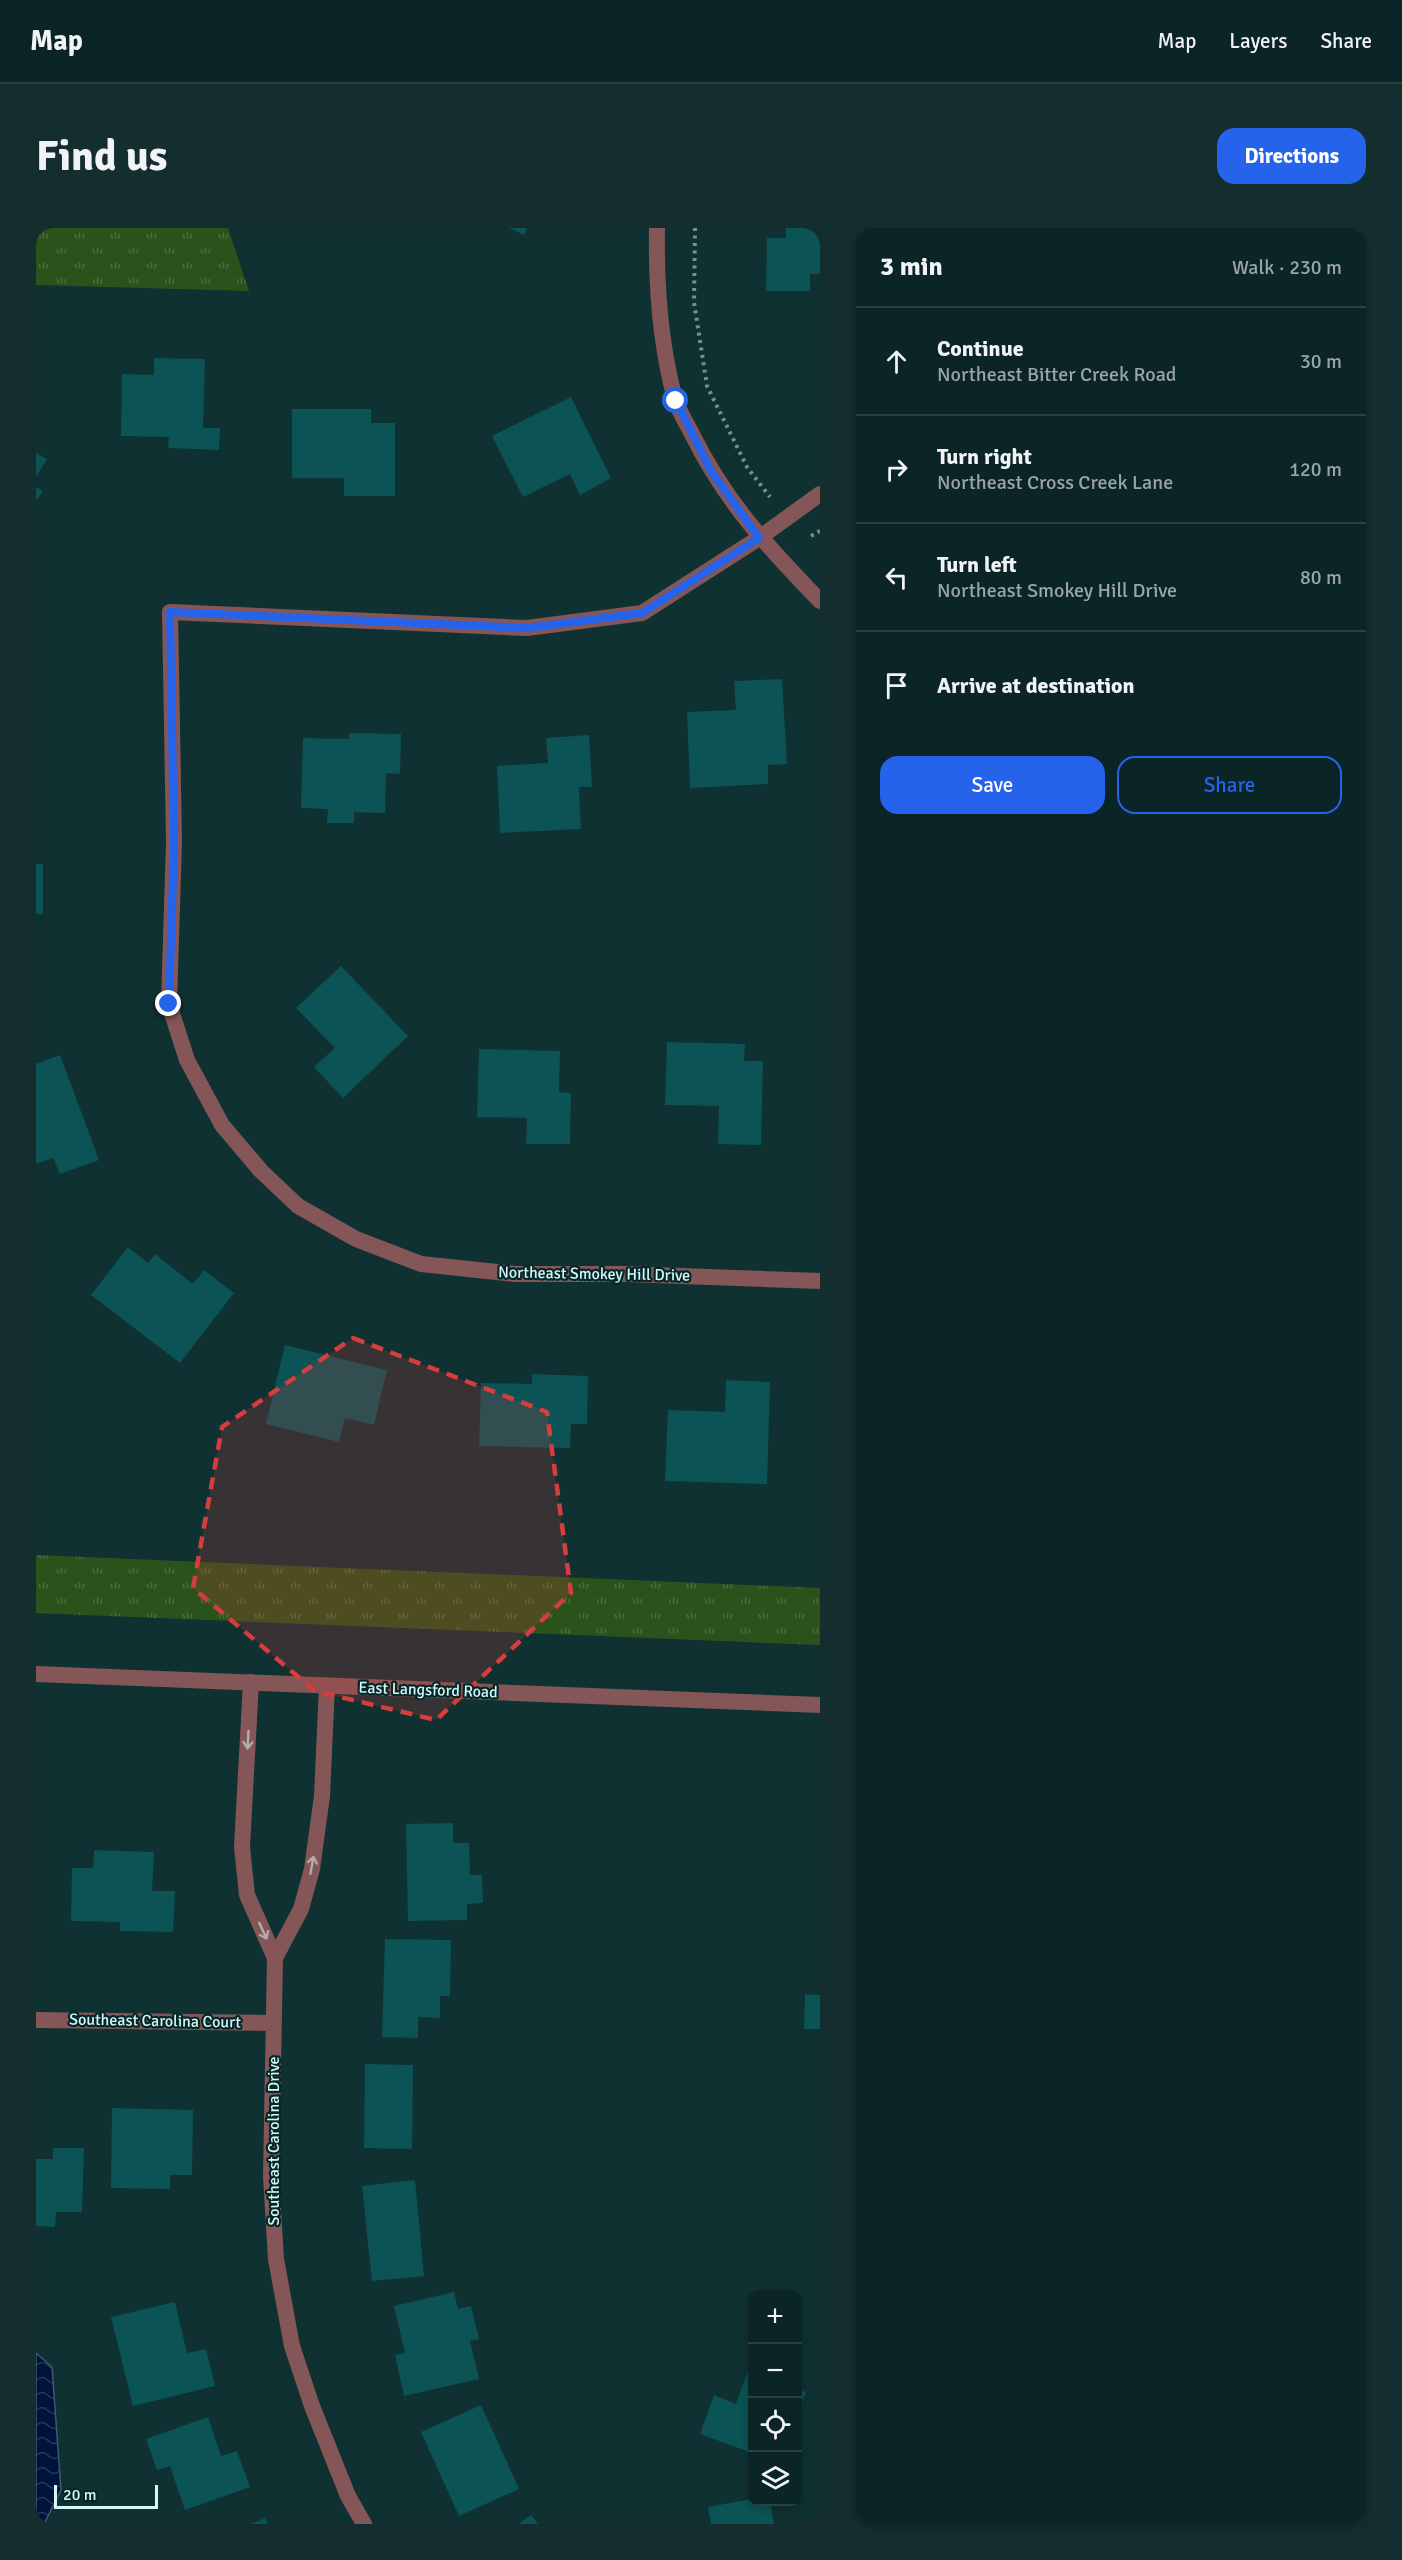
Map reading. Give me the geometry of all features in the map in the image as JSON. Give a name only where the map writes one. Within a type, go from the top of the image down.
[{"type":"street","points":[[657,228],[656,265],[662,332],[676,401],[711,471],[759,538],[820,601]]},
{"type":"street","points":[[759,538],[820,494]]},
{"type":"street","name":"Northeast Smokey Hill Drive","points":[[759,538],[642,613],[527,628],[170,612],[174,843],[169,1004],[187,1060],[222,1125],[261,1171],[298,1206],[356,1239],[421,1264],[516,1274],[627,1274],[820,1281]]},
{"type":"street","name":"East Langsford Road","points":[[36,1674],[820,1705]]},
{"type":"street","name":"Southeast Carolina Drive","points":[[251,1682],[242,1847],[246,1895],[275,1958]]},
{"type":"street","name":"Southeast Carolina Drive","points":[[327,1686],[322,1796],[312,1869],[301,1909],[275,1958],[271,2176],[276,2259],[291,2346],[348,2496],[364,2524]]},
{"type":"street","name":"Southeast Carolina Court","points":[[36,2020],[273,2023]]},
{"type":"path","points":[[695,228],[694,302],[707,386],[747,467],[802,541],[820,531]]},
{"type":"highlighted area","points":[[353,1338],[547,1412],[571,1593],[436,1720],[315,1691],[193,1588],[222,1427]]},
{"type":"green space","points":[[36,228],[228,228],[249,291],[36,285]]},
{"type":"green space","points":[[36,1555],[820,1588],[820,1645],[36,1613]]},
{"type":"water","points":[[36,2353],[52,2367],[61,2490],[44,2524],[36,2524]]},
{"type":"building","points":[[509,228],[527,228],[524,235]]},
{"type":"building","points":[[786,228],[820,228],[820,274],[810,274],[810,291],[766,291],[767,238],[786,238]]},
{"type":"building","points":[[154,358],[205,359],[203,428],[220,428],[219,450],[168,448],[169,437],[121,436],[122,374],[154,375]]},
{"type":"building","points":[[571,397],[611,478],[580,495],[570,474],[523,497],[492,436]]},
{"type":"building","points":[[292,409],[371,409],[371,423],[395,423],[395,496],[344,496],[344,478],[292,478]]},
{"type":"building","points":[[36,453],[47,459],[36,477]]},
{"type":"building","points":[[36,487],[43,491],[36,501]]},
{"type":"building","points":[[782,679],[787,764],[768,765],[768,784],[690,788],[687,712],[736,710],[734,681]]},
{"type":"building","points":[[349,733],[401,734],[400,774],[386,773],[385,813],[354,812],[354,823],[327,823],[328,809],[301,808],[303,738],[349,739]]},
{"type":"building","points":[[589,735],[592,787],[579,787],[581,829],[500,833],[497,766],[548,763],[546,738]]},
{"type":"building","points":[[36,864],[43,864],[43,914],[36,914]]},
{"type":"building","points":[[341,966],[408,1036],[343,1098],[314,1067],[335,1048],[296,1008]]},
{"type":"building","points":[[667,1042],[745,1044],[744,1061],[763,1061],[761,1145],[718,1144],[719,1106],[665,1105]]},
{"type":"building","points":[[479,1049],[560,1051],[559,1092],[571,1093],[570,1144],[526,1144],[527,1118],[477,1117]]},
{"type":"building","points":[[60,1055],[99,1160],[60,1174],[53,1158],[36,1164],[36,1064]]},
{"type":"building","points":[[128,1247],[148,1263],[155,1254],[193,1284],[204,1270],[234,1293],[180,1363],[91,1295]]},
{"type":"building","points":[[285,1345],[387,1370],[374,1425],[345,1418],[339,1442],[266,1424]]},
{"type":"building","points":[[532,1374],[588,1376],[587,1424],[571,1424],[570,1448],[479,1446],[481,1383],[532,1384]]},
{"type":"building","points":[[726,1380],[770,1382],[767,1484],[665,1481],[668,1410],[725,1412]]},
{"type":"building","points":[[453,1823],[453,1843],[469,1843],[470,1875],[482,1875],[483,1903],[467,1904],[467,1920],[408,1921],[406,1824]]},
{"type":"building","points":[[94,1850],[154,1852],[152,1891],[175,1891],[173,1932],[120,1931],[120,1922],[71,1921],[72,1868],[93,1868]]},
{"type":"building","points":[[385,1939],[451,1940],[450,1996],[440,1996],[440,2018],[418,2017],[418,2038],[382,2037]]},
{"type":"building","points":[[805,1994],[820,1995],[820,2029],[804,2029]]},
{"type":"building","points":[[365,2064],[413,2065],[412,2149],[364,2148]]},
{"type":"building","points":[[112,2108],[193,2110],[192,2175],[170,2175],[170,2189],[111,2188]]},
{"type":"building","points":[[53,2148],[84,2148],[82,2212],[56,2212],[55,2227],[36,2226],[36,2159],[53,2159]]},
{"type":"building","points":[[415,2180],[424,2276],[372,2281],[362,2186]]},
{"type":"building","points":[[454,2292],[458,2309],[471,2306],[479,2339],[470,2341],[479,2379],[404,2396],[395,2355],[405,2353],[394,2306]]},
{"type":"building","points":[[175,2302],[187,2353],[206,2349],[215,2386],[133,2406],[111,2317]]},
{"type":"building","points":[[748,2371],[748,2452],[700,2434],[714,2395],[736,2404]]},
{"type":"building","points":[[802,2390],[806,2392],[802,2403]]},
{"type":"building","points":[[481,2405],[519,2489],[459,2516],[421,2432]]},
{"type":"building","points":[[208,2417],[221,2456],[237,2451],[250,2487],[185,2510],[170,2466],[157,2470],[146,2439]]},
{"type":"building","points":[[748,2500],[748,2506],[771,2506],[774,2524],[711,2524],[708,2507]]},
{"type":"building","points":[[531,2515],[538,2524],[518,2524]]},
{"type":"building","points":[[265,2518],[268,2524],[251,2524]]},
{"type":"route","points":[[169,1004],[174,843],[170,612],[527,628],[642,613],[759,538],[711,471],[676,401]]}]
